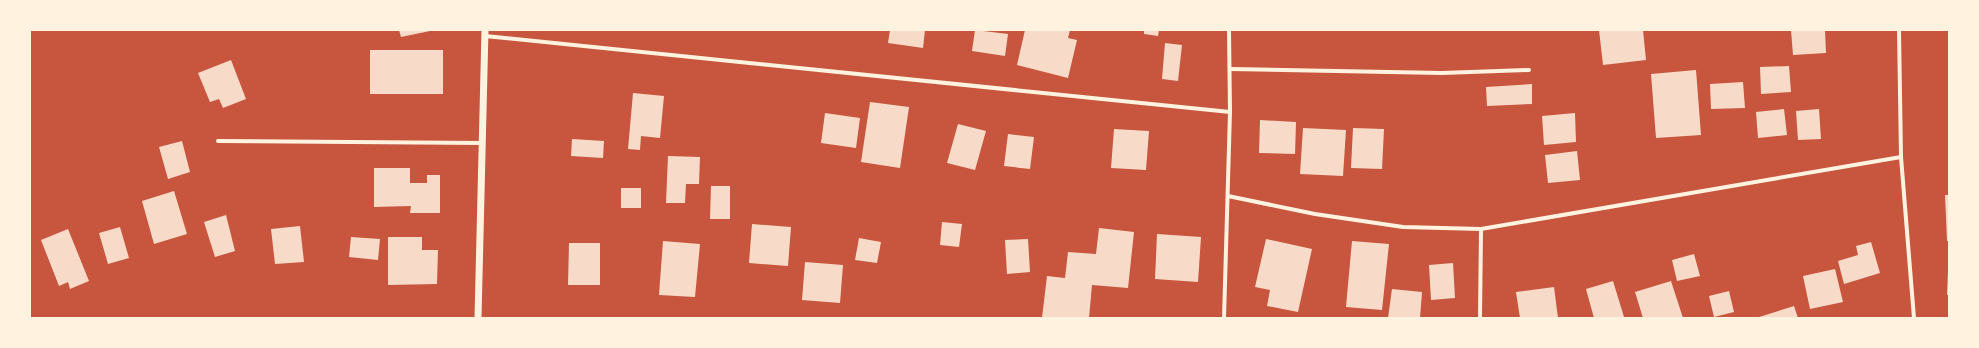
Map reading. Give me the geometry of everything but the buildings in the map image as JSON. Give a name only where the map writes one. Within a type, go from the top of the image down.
[{"type":"street","points":[[1224,318],[1230,112],[1229,30]]},
{"type":"street","points":[[1900,30],[1901,157],[1914,318]]},
{"type":"street","points":[[478,318],[485,33],[1230,112]]},
{"type":"street","points":[[1230,69],[1442,73],[1529,70]]},
{"type":"street","points":[[218,141],[482,142]]},
{"type":"street","points":[[1228,196],[1315,214],[1403,227],[1481,229],[1901,157]]},
{"type":"street","points":[[1480,318],[1481,229]]}]
